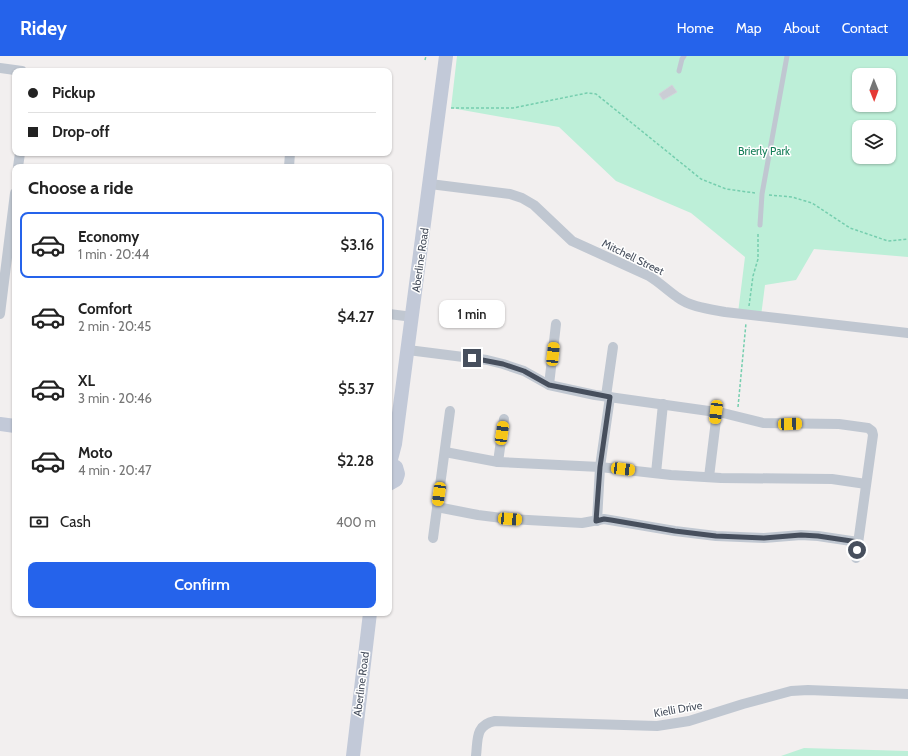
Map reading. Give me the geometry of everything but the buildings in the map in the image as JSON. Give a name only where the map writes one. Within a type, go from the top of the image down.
[{"type":"street","name":"Aberline Road","points":[[392,454],[395,444],[413,317],[446,56]]},
{"type":"street","points":[[0,68],[12,70]]},
{"type":"street","name":"Mitchell Street","points":[[430,184],[510,194],[522,198],[534,205],[572,241],[649,276],[687,303],[725,312],[908,333]]},
{"type":"street","points":[[0,314],[12,220]]},
{"type":"street","points":[[392,314],[413,317]]},
{"type":"street","points":[[549,385],[556,324]]},
{"type":"street","points":[[596,521],[600,467],[613,347]]},
{"type":"street","points":[[408,350],[487,360],[524,371],[549,385],[608,397],[716,412],[764,423],[839,424],[868,428],[872,431],[873,435],[856,558]]},
{"type":"street","points":[[656,473],[663,404]]},
{"type":"street","points":[[433,538],[450,411]]},
{"type":"street","points":[[709,477],[716,412]]},
{"type":"street","points":[[498,462],[504,419]]},
{"type":"street","points":[[0,424],[12,426]]},
{"type":"street","points":[[444,452],[498,462],[600,467],[709,477],[832,480],[866,484]]},
{"type":"street","points":[[392,465],[396,467],[398,474],[396,480],[392,482]]},
{"type":"street","points":[[437,507],[478,515],[510,519],[582,523],[604,519],[675,531],[716,536],[764,538],[812,535],[858,542]]},
{"type":"street","name":"Aberline Road","points":[[353,756],[370,616]]},
{"type":"street","name":"Kielli Drive","points":[[476,756],[480,729],[486,722],[657,726],[696,719],[742,704],[791,691],[808,690],[908,694]]},
{"type":"lane","points":[[679,71],[684,56]]},
{"type":"lane","points":[[760,225],[762,194],[787,56]]},
{"type":"path","points":[[425,60],[426,56]]},
{"type":"path","points":[[440,109],[513,108],[587,93],[596,94],[701,179],[726,189],[792,197],[812,203],[850,228],[888,241],[908,239]]},
{"type":"green space","name":"Brierly Park","points":[[457,56],[908,56],[908,257],[814,249],[796,280],[765,285],[761,316],[738,313],[745,257],[691,213],[616,181],[559,127],[451,108]]},
{"type":"green space","points":[[804,748],[908,751],[908,756],[781,756]]},
{"type":"route","points":[[472,358],[503,364],[524,371],[549,385],[610,397],[600,467],[596,521],[604,519],[675,531],[716,536],[764,538],[801,535],[818,536],[858,542],[857,550]]}]
